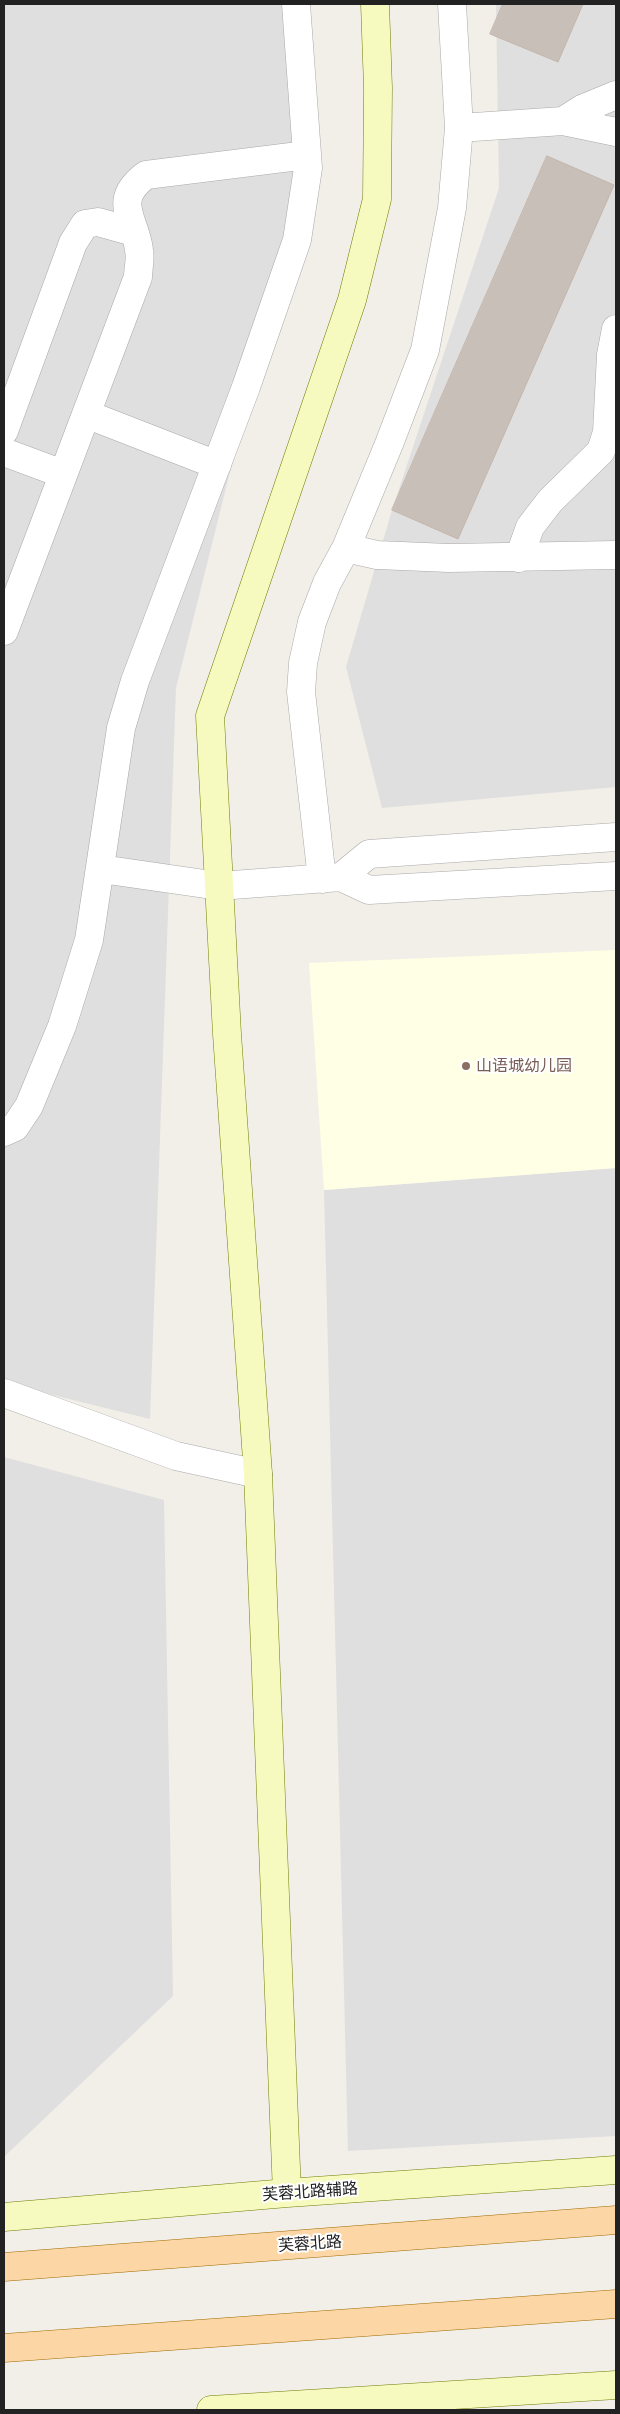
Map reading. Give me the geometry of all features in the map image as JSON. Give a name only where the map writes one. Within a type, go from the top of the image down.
[{"type":"main road","points":[[287,2193],[258,1474],[227,1044],[210,716],[352,300],[377,199],[378,88],[375,4]]},
{"type":"main road","name":"芙蓉北路辅路","points":[[4,2217],[287,2193],[616,2170]]},
{"type":"main road","name":"芙蓉北路","points":[[4,2267],[616,2220]]},
{"type":"main road","points":[[4,2348],[616,2304]]},
{"type":"main road","points":[[211,2410],[616,2385]]},
{"type":"street","points":[[4,1132],[15,1127],[29,1106],[62,1026],[89,940],[121,728],[136,681],[217,465],[297,240],[308,168],[296,4]]},
{"type":"street","points":[[331,878],[301,692],[303,663],[312,622],[324,591],[346,548],[425,350],[452,208],[459,128],[452,4]]},
{"type":"street","points":[[563,120],[582,109],[616,95]]},
{"type":"street","points":[[459,128],[563,120],[616,132]]},
{"type":"street","points":[[4,632],[138,278],[140,250],[126,205],[133,185],[146,175],[307,155]]},
{"type":"street","points":[[4,431],[73,243],[85,224],[98,222],[134,232]]},
{"type":"street","points":[[519,558],[530,527],[550,501],[601,450],[607,432],[611,355],[616,329]]},
{"type":"street","points":[[86,414],[217,465]]},
{"type":"street","points":[[4,452],[63,474]]},
{"type":"street","points":[[346,548],[377,555],[399,557],[519,558],[616,555]]},
{"type":"street","points":[[331,878],[369,854],[616,837]]},
{"type":"street","points":[[101,869],[219,886],[331,878],[369,890],[616,876]]},
{"type":"street","points":[[4,1393],[176,1456],[258,1474]]},
{"type":"shaded area","points":[[4,4],[286,4],[303,180],[176,688],[150,1419],[4,1383]]},
{"type":"shaded area","points":[[496,4],[616,4],[616,787],[382,808],[346,667],[392,510],[499,188]]},
{"type":"shaded area","name":"山语城幼儿园","points":[[616,950],[616,1168],[324,1190],[309,963]]},
{"type":"shaded area","points":[[616,1168],[616,2136],[348,2151],[324,1190]]},
{"type":"shaded area","points":[[4,1457],[164,1500],[173,1996],[4,2157]]},
{"type":"building","points":[[503,4],[583,4],[558,62],[490,34]]},
{"type":"building","points":[[547,156],[614,185],[458,539],[392,510]]},
{"type":"place","name":"山语城幼儿园","points":[[466,1066]]}]
